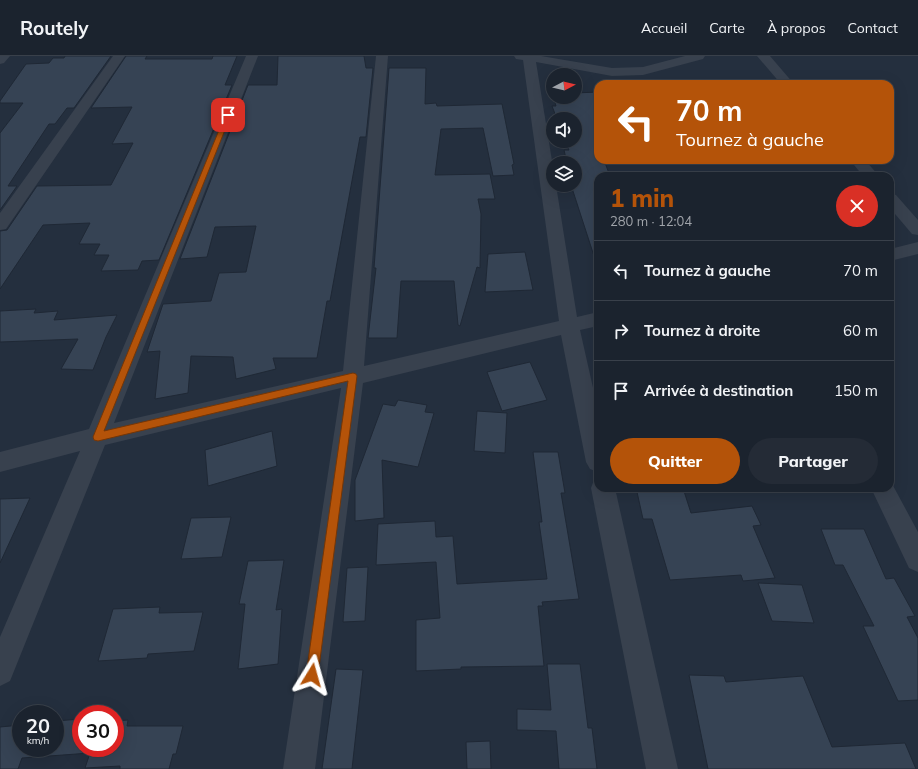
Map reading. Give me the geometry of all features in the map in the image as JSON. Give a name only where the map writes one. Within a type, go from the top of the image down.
[{"type":"street","points":[[0,60],[4,56]]},
{"type":"street","points":[[0,225],[119,56]]},
{"type":"street","points":[[0,671],[98,437],[252,56]]},
{"type":"street","points":[[299,769],[353,376],[382,56]]},
{"type":"street","points":[[594,443],[569,325],[525,56],[612,72],[643,71],[699,56]]},
{"type":"street","points":[[763,56],[784,80]]},
{"type":"street","points":[[860,164],[868,172]]},
{"type":"street","points":[[894,203],[918,230]]},
{"type":"street","points":[[894,254],[918,248]]},
{"type":"street","points":[[0,462],[98,437],[594,319]]},
{"type":"street","points":[[604,492],[662,769]]},
{"type":"street","points":[[885,492],[918,559]]},
{"type":"building","points":[[65,56],[111,56],[74,108],[67,108],[55,124],[49,124],[8,186],[17,186],[0,210],[0,133],[23,103],[0,103],[0,101],[26,64],[49,63],[53,58],[64,58]]},
{"type":"building","points":[[126,56],[147,56],[145,59],[212,59],[213,56],[237,56],[225,85],[232,85],[159,260],[142,261],[138,270],[101,271],[109,255],[94,255],[100,244],[79,244],[90,223],[43,225],[0,289],[0,231],[7,230],[37,186],[111,185],[133,143],[112,144],[132,107],[91,108]]},
{"type":"building","points":[[278,56],[364,56],[366,68],[373,68],[366,137],[360,137],[330,301],[327,301],[317,358],[273,358],[276,369],[236,379],[233,357],[191,356],[188,393],[155,399],[160,351],[147,352],[163,304],[211,301],[219,273],[246,272],[256,226],[215,227],[207,257],[180,259],[248,85],[277,85]]},
{"type":"building","points":[[389,68],[426,68],[425,104],[436,103],[437,106],[502,104],[514,164],[512,165],[514,175],[493,176],[483,128],[441,129],[435,175],[490,174],[495,199],[478,199],[481,214],[480,268],[477,267],[460,326],[458,325],[454,281],[401,281],[397,338],[368,338],[376,268],[374,268]]},
{"type":"building","points":[[594,92],[594,164],[606,164],[608,172],[594,172],[594,256],[573,192],[582,192],[582,156],[565,156],[564,150],[569,150],[568,148],[582,148],[582,112],[554,112],[552,106],[556,106],[555,104],[582,104],[582,93]]},
{"type":"building","points":[[525,252],[533,290],[485,292],[488,254]]},
{"type":"building","points":[[36,309],[34,313],[58,311],[54,320],[117,315],[106,337],[93,370],[61,369],[78,339],[0,342],[0,311]]},
{"type":"building","points":[[530,362],[547,400],[502,411],[487,372]]},
{"type":"building","points":[[398,400],[427,405],[425,412],[434,413],[418,467],[382,460],[384,518],[355,521],[355,480],[383,404],[395,406]]},
{"type":"building","points":[[477,411],[507,413],[505,453],[474,451]]},
{"type":"building","points":[[272,431],[277,466],[208,486],[205,450]]},
{"type":"building","points":[[533,452],[558,452],[565,493],[561,493],[579,599],[542,602],[543,606],[538,606],[544,666],[461,667],[461,669],[416,671],[416,620],[440,618],[436,562],[376,565],[378,524],[435,521],[436,537],[453,536],[457,584],[547,579],[539,522],[542,522]]},
{"type":"building","points":[[637,492],[684,492],[691,513],[752,506],[761,525],[753,526],[775,578],[743,581],[741,575],[670,580],[652,519],[643,519]]},
{"type":"building","points":[[30,498],[0,563],[0,499]]},
{"type":"building","points":[[231,517],[222,557],[181,559],[191,518]]},
{"type":"building","points":[[821,529],[864,529],[886,579],[894,578],[915,616],[907,617],[918,638],[918,700],[898,701],[863,626],[874,626],[843,565],[835,565]]},
{"type":"building","points":[[284,560],[276,610],[282,609],[278,664],[238,669],[245,604],[239,604],[248,561]]},
{"type":"building","points":[[368,567],[365,621],[343,622],[347,568]]},
{"type":"building","points":[[758,583],[802,585],[814,623],[772,621]]},
{"type":"building","points":[[160,607],[159,613],[203,612],[194,651],[148,654],[147,658],[98,661],[113,609]]},
{"type":"building","points":[[547,664],[580,664],[588,728],[592,728],[597,769],[559,769],[556,731],[517,730],[517,709],[551,710]]},
{"type":"building","points":[[336,669],[363,670],[352,769],[322,769]]},
{"type":"building","points":[[689,675],[724,676],[726,682],[803,676],[832,747],[905,743],[916,769],[708,769]]},
{"type":"building","points":[[64,720],[72,720],[72,754],[64,755]]},
{"type":"building","points":[[124,720],[128,720],[127,726],[183,726],[176,754],[173,754],[169,769],[120,769],[120,766],[85,768],[89,757],[124,757]]},
{"type":"building","points":[[12,726],[12,757],[36,757],[22,758],[18,769],[0,769],[0,727]]},
{"type":"building","points":[[490,741],[491,769],[467,769],[466,742]]},
{"type":"route","points":[[228,115],[98,437],[353,376],[312,675]]}]
